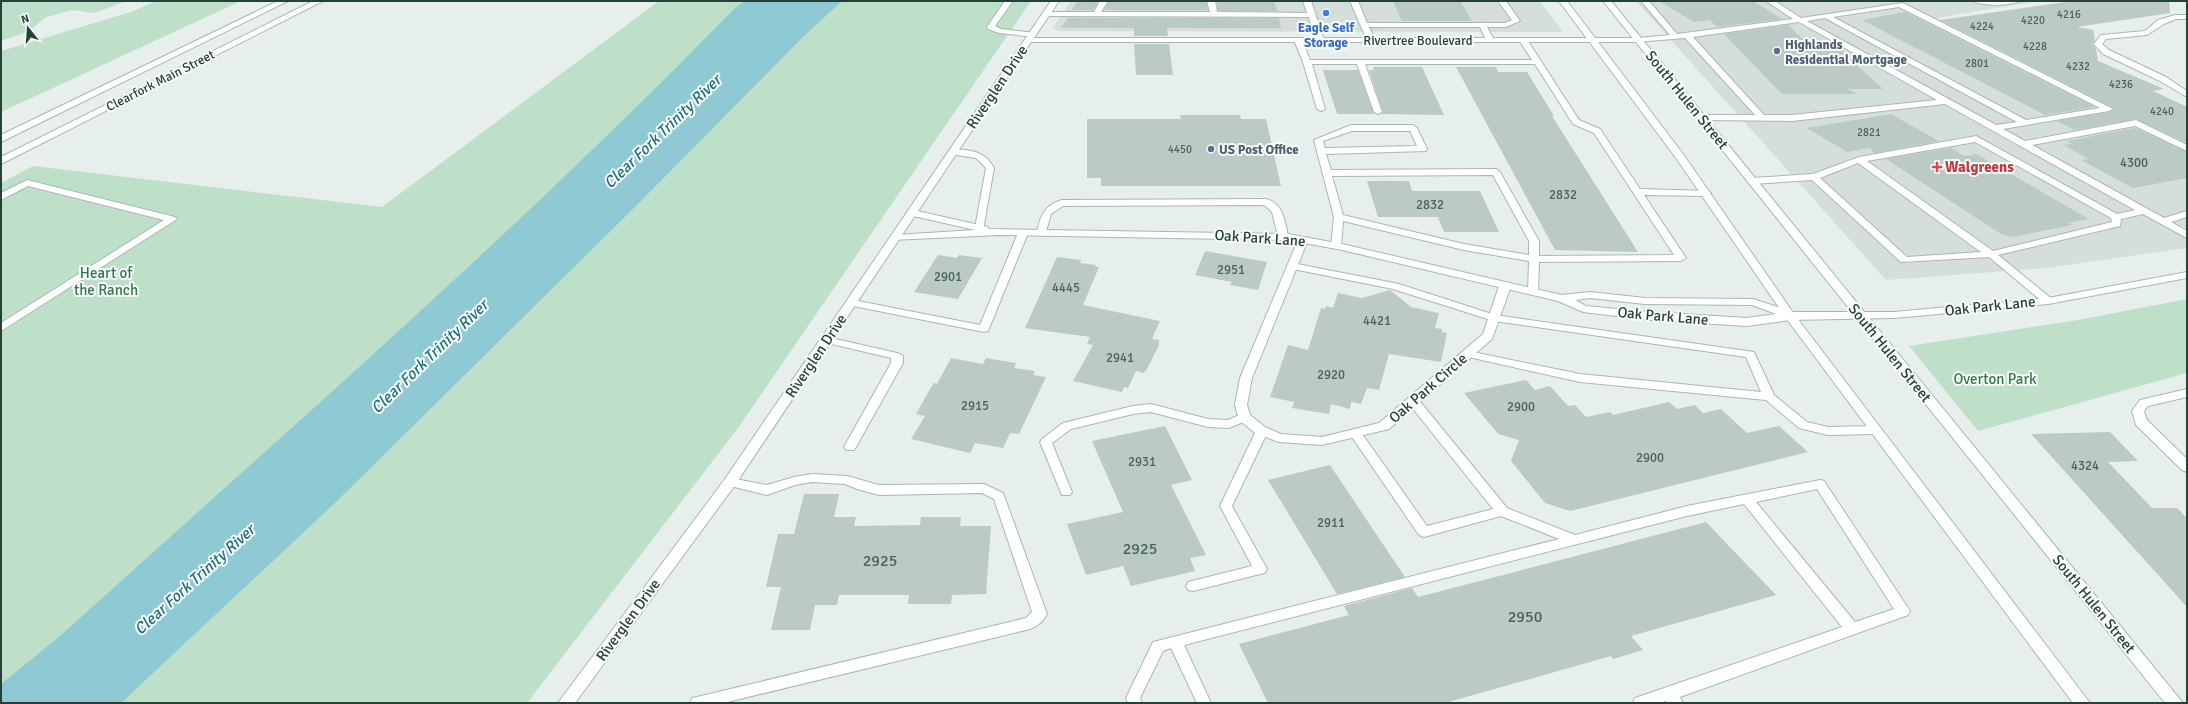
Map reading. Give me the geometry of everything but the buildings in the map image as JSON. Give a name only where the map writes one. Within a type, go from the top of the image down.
[{"type":"street","name":"Clearfork Main Street","points":[[1,139],[284,1]]},
{"type":"street","name":"Clearfork Main Street","points":[[1,161],[319,1]]},
{"type":"street","name":"Riverglen Drive","points":[[566,703],[730,482],[853,303],[1055,1]]},
{"type":"street","points":[[1563,1],[1706,193],[1790,316],[2082,703]]},
{"type":"street","name":"South Hulen Street","points":[[1606,1],[2175,703]]},
{"type":"street","name":"Rivertree Boulevard","points":[[1030,38],[1639,40]]},
{"type":"street","name":"Oak Park Lane","points":[[913,213],[999,232]]},
{"type":"street","name":"Oak Park Lane","points":[[896,238],[999,232],[1283,236],[1336,246],[1562,298],[1583,308],[1650,316],[1747,322],[1790,316],[1911,314],[2048,301],[2187,275]]},
{"type":"street","points":[[1244,417],[1241,405],[1246,378],[1303,240]]},
{"type":"street","name":"Oak Park Circle","points":[[1244,417],[1262,431],[1279,438],[1293,440],[1322,441],[1384,426],[1414,402],[1488,336],[1505,286]]},
{"type":"street","name":"Oak Park Lane","points":[[1562,298],[1590,295],[1645,301],[1753,302],[1790,316]]},
{"type":"street","points":[[2187,393],[2144,403],[2138,411],[2141,422],[2187,467]]},
{"type":"lane","points":[[1009,1],[991,27],[998,31],[1030,38]]},
{"type":"lane","points":[[1096,14],[1104,1]]},
{"type":"lane","points":[[1212,1],[1214,15]]},
{"type":"lane","points":[[1307,1],[1320,40]]},
{"type":"lane","points":[[1354,1],[1371,40]]},
{"type":"lane","points":[[1364,25],[1506,25],[1516,21],[1502,1]]},
{"type":"lane","points":[[1645,1],[1675,36]]},
{"type":"lane","points":[[1773,1],[1800,20],[2187,235]]},
{"type":"lane","points":[[1977,1],[2000,3],[2015,1]]},
{"type":"lane","points":[[1639,40],[1800,20],[1900,5],[2109,109],[1995,128]]},
{"type":"lane","points":[[1046,14],[1312,15]]},
{"type":"lane","points":[[1826,16],[2025,123]]},
{"type":"lane","points":[[2187,17],[2175,18],[2161,22],[2147,33],[2104,37],[2098,44],[2106,52],[2163,78],[2187,95]]},
{"type":"lane","points":[[1482,25],[1490,40]]},
{"type":"lane","points":[[1687,35],[1762,118]]},
{"type":"lane","points":[[1298,40],[1307,62],[1321,109]]},
{"type":"lane","points":[[1339,218],[1464,247],[1533,259],[1681,258],[1597,131],[1576,122],[1523,40]]},
{"type":"lane","points":[[1307,62],[1537,62]]},
{"type":"lane","points":[[1360,62],[1378,112]]},
{"type":"lane","points":[[1702,118],[1792,118],[1948,101]]},
{"type":"lane","points":[[2025,144],[2136,123],[2187,148]]},
{"type":"lane","points":[[1321,151],[1423,149],[1413,128],[1350,128],[1318,140],[1339,218],[1336,246]]},
{"type":"lane","points":[[1752,181],[1814,177],[1859,160],[1976,139],[2116,217],[2145,211]]},
{"type":"lane","points":[[953,152],[976,154],[986,159],[990,168],[980,228]]},
{"type":"lane","points":[[1859,160],[1991,254],[2048,301]]},
{"type":"lane","points":[[1327,173],[1496,172],[1534,241],[1533,292]]},
{"type":"lane","points":[[1814,177],[1905,260],[1991,254],[2117,224],[2116,217]]},
{"type":"lane","points":[[1,197],[27,183],[172,219],[1,328]]},
{"type":"lane","points":[[1637,192],[1706,193]]},
{"type":"lane","points":[[1042,233],[1045,218],[1051,207],[1062,202],[1266,202],[1272,204],[1277,210],[1283,236]]},
{"type":"lane","points":[[2164,222],[2187,214]]},
{"type":"lane","points":[[853,303],[984,329],[1023,232]]},
{"type":"lane","points":[[1292,266],[1395,286],[1494,318],[1750,354],[1769,397],[1803,425],[1828,431],[1876,430]]},
{"type":"lane","points":[[827,340],[897,356],[897,363],[850,448]]},
{"type":"lane","points":[[1468,354],[1580,378],[1769,397]]},
{"type":"lane","points":[[1414,402],[1502,512],[1575,540]]},
{"type":"lane","points":[[1066,492],[1046,442],[1067,426],[1133,410],[1151,408],[1208,423],[1229,424],[1244,417]]},
{"type":"lane","points":[[1193,586],[1260,569],[1226,506],[1262,431]]},
{"type":"lane","points":[[1356,434],[1424,532],[1502,512]]},
{"type":"lane","points":[[697,703],[1030,623],[1040,614],[998,496],[984,488],[878,490],[861,486],[848,480],[812,478],[794,481],[767,490],[730,482]]},
{"type":"lane","points":[[1135,703],[1133,698],[1158,646],[1687,510],[1820,484],[1903,611],[1852,629],[1673,698],[1640,703]]},
{"type":"lane","points":[[1747,499],[1852,629]]},
{"type":"lane","points":[[1175,641],[1204,703]]},
{"type":"shaded area","points":[[1071,1],[1540,1],[1563,32],[1059,31],[1053,28]]},
{"type":"shaded area","points":[[1636,1],[2039,1],[1937,18],[2187,139],[2187,248],[2047,268],[1886,280]]},
{"type":"green space","points":[[1,1],[126,1],[95,13],[72,10],[46,17],[29,31],[1,41]]},
{"type":"green space","points":[[156,1],[241,1],[1,112],[1,51],[131,12]]},
{"type":"green space","name":"Heart of the Ranch","points":[[659,1],[1031,1],[738,428],[527,703],[1,703],[1,183],[33,166],[382,207]]},
{"type":"green space","name":"Overton Park","points":[[2187,299],[2187,373],[1978,431],[1909,346],[2078,320]]},
{"type":"water","name":"Clear Fork Trinity River","points":[[745,1],[842,1],[804,36],[638,204],[335,503],[121,703],[1,703],[1,684],[60,636],[488,249],[654,90],[735,8]]},
{"type":"place","name":"Eagle Self Storage","points":[[1326,13]]},
{"type":"place","name":"Highlands Residential Mortgage","points":[[1777,51]]},
{"type":"place","name":"US Post Office","points":[[1211,149]]},
{"type":"place","name":"Walgreens","points":[[1937,167]]}]
